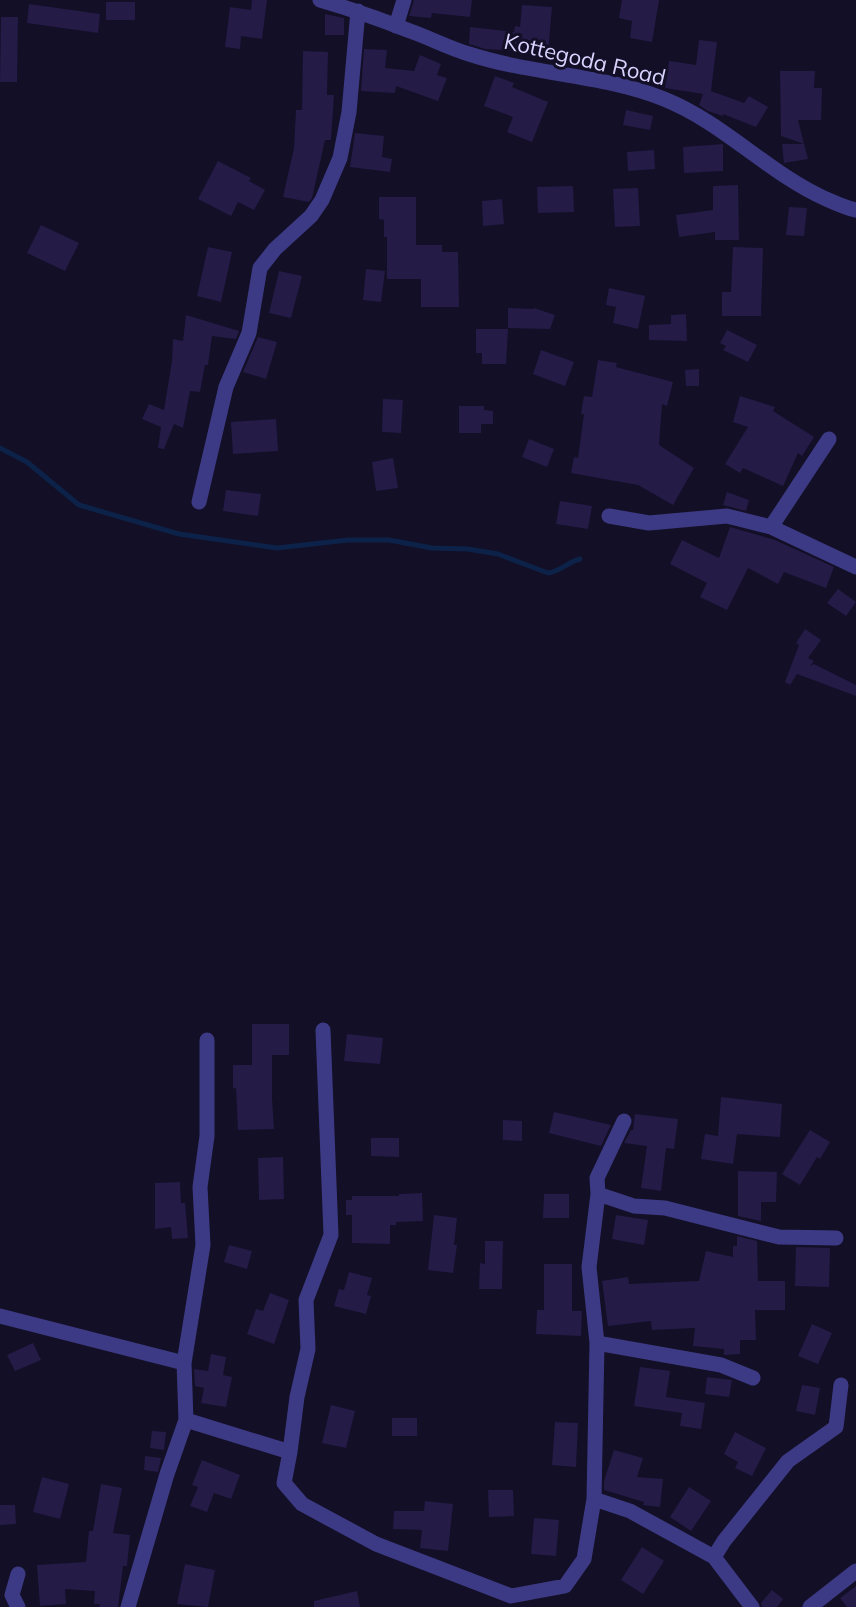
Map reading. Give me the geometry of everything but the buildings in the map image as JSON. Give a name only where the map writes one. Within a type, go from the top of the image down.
[{"type":"street","name":"Kottegoda Road","points":[[320,0],[358,11],[469,54],[522,68],[604,81],[663,99],[702,117],[803,189],[848,209],[856,210]]},
{"type":"street","points":[[396,26],[404,0]]},
{"type":"street","points":[[199,502],[226,387],[249,333],[260,268],[274,249],[311,216],[340,158],[349,112],[358,11]]},
{"type":"street","points":[[771,527],[829,439]]},
{"type":"street","points":[[609,516],[649,523],[727,516],[771,527],[856,567]]},
{"type":"street","points":[[323,1030],[331,1235],[306,1300],[308,1349],[297,1397],[284,1483],[302,1504],[376,1544],[511,1596],[565,1586],[584,1559],[594,1499],[597,1343],[589,1267],[598,1194],[597,1178],[624,1121]]},
{"type":"street","points":[[128,1607],[167,1474],[186,1420],[184,1363],[203,1245],[200,1187],[207,1136],[207,1040]]},
{"type":"street","points":[[598,1194],[634,1206],[665,1208],[780,1237],[836,1238]]},
{"type":"street","points":[[0,1316],[184,1363]]},
{"type":"street","points":[[597,1343],[721,1365],[753,1378]]},
{"type":"street","points":[[714,1557],[724,1541],[788,1461],[836,1427],[841,1385]]},
{"type":"street","points":[[186,1420],[290,1452]]},
{"type":"street","points":[[594,1499],[630,1511],[714,1557],[752,1607]]},
{"type":"street","points":[[810,1607],[856,1571]]},
{"type":"street","points":[[18,1574],[12,1595],[21,1606]]},
{"type":"waterway","points":[[0,448],[27,462],[79,505],[179,534],[277,548],[348,540],[389,540],[432,548],[468,549],[498,554],[548,573],[580,559]]}]
